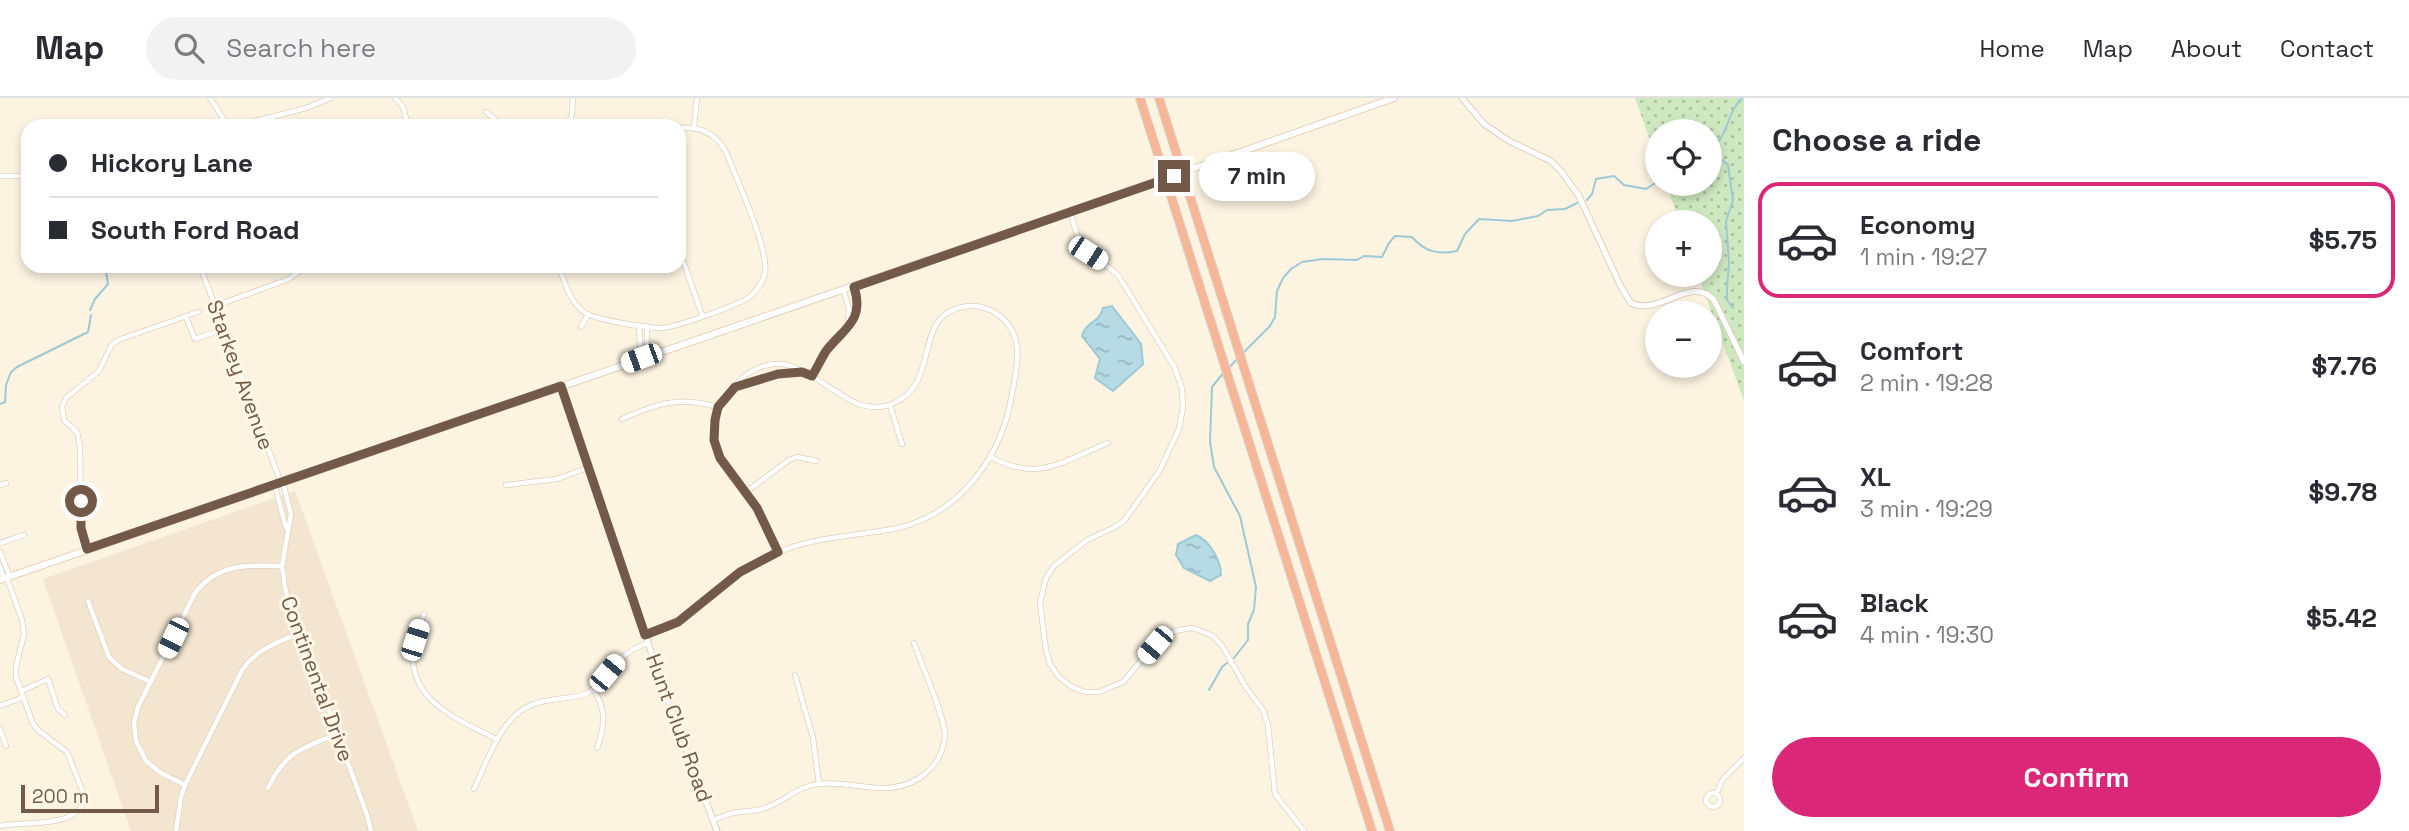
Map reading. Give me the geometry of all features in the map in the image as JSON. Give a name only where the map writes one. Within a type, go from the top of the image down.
[{"type":"highway","points":[[1140,98],[1372,831]]},
{"type":"highway","points":[[1159,98],[1390,831]]},
{"type":"main road","points":[[5,578],[641,358],[844,291],[1394,98]]},
{"type":"street","points":[[210,98],[224,119]]},
{"type":"street","points":[[263,119],[306,108],[331,98]]},
{"type":"street","points":[[395,98],[403,107],[406,119]]},
{"type":"street","points":[[570,119],[573,98]]},
{"type":"street","points":[[694,127],[698,98]]},
{"type":"street","points":[[1462,98],[1484,124],[1509,141],[1551,161],[1561,171],[1581,200],[1621,287],[1632,303],[1646,306],[1693,291],[1707,293],[1714,300],[1744,362]]},
{"type":"street","points":[[486,112],[495,119]]},
{"type":"street","points":[[562,273],[570,296],[588,315],[647,326],[670,327],[737,304],[750,296],[763,278],[763,249],[726,152],[716,138],[705,131],[686,128]]},
{"type":"street","points":[[0,176],[21,176]]},
{"type":"street","points":[[1070,212],[1080,244],[1118,275],[1171,360],[1181,382],[1183,407],[1179,429],[1160,470],[1128,516],[1114,528],[1087,540],[1054,566],[1046,578],[1040,603],[1050,664],[1059,677],[1072,687],[1085,692],[1099,692],[1123,682],[1167,634],[1193,628],[1213,636],[1264,710],[1268,724],[1275,794],[1304,831]]},
{"type":"street","points":[[686,268],[702,315]]},
{"type":"street","name":"Starkey Avenue","points":[[203,273],[279,484],[287,533]]},
{"type":"street","points":[[215,306],[289,279],[297,273]]},
{"type":"street","points":[[812,376],[824,354],[853,321],[858,298],[854,287]]},
{"type":"street","points":[[844,291],[849,310],[847,329]]},
{"type":"street","points":[[645,635],[678,622],[740,572],[778,552],[813,541],[902,527],[923,519],[960,494],[991,457],[1007,418],[1018,357],[1014,334],[1008,324],[995,312],[974,306],[958,309],[944,316],[929,337],[924,367],[916,386],[906,396],[890,405],[873,407],[860,404],[812,376],[786,365],[770,365],[745,375],[718,407],[714,431],[716,449],[724,465],[763,518],[778,552]]},
{"type":"street","points":[[87,549],[81,528],[79,439],[77,432],[64,420],[62,407],[66,398],[99,371],[113,344],[198,312]]},
{"type":"street","points":[[581,327],[588,315]]},
{"type":"street","points":[[186,317],[195,339],[224,329]]},
{"type":"street","points":[[639,325],[641,358]]},
{"type":"street","points":[[647,326],[647,343],[651,355]]},
{"type":"street","points":[[735,387],[778,374],[802,372]]},
{"type":"street","name":"Hunt Club Road","points":[[561,386],[645,635],[717,831]]},
{"type":"street","points":[[622,419],[653,406],[676,401],[699,402],[718,407]]},
{"type":"street","points":[[890,405],[902,444]]},
{"type":"street","points":[[991,457],[1018,470],[1036,470],[1108,443]]},
{"type":"street","points":[[746,492],[789,460],[797,457],[817,461]]},
{"type":"street","points":[[506,485],[557,479],[587,468]]},
{"type":"street","name":"Continental Drive","points":[[287,533],[282,566],[286,593],[371,831]]},
{"type":"street","points":[[0,543],[24,535]]},
{"type":"street","points":[[0,552],[5,578]]},
{"type":"street","points":[[185,785],[153,767],[141,755],[136,741],[136,715],[150,682],[202,584],[219,571],[237,566],[282,566]]},
{"type":"street","points":[[0,567],[22,620],[24,634],[16,667],[21,691],[33,723],[39,731],[62,747],[71,760],[85,797],[85,804],[79,812],[43,824],[15,822],[0,826]]},
{"type":"street","points":[[88,601],[109,657],[122,669],[150,682]]},
{"type":"street","points":[[424,614],[413,654],[415,673],[422,689],[437,707],[498,740]]},
{"type":"street","points":[[176,831],[185,785],[233,685],[246,665],[267,646],[300,633]]},
{"type":"street","points":[[474,789],[509,722],[528,706],[571,698],[593,689],[628,651],[648,643]]},
{"type":"street","points":[[713,820],[731,813],[770,807],[797,790],[819,784],[889,788],[905,786],[926,774],[939,759],[945,734],[914,643]]},
{"type":"street","points":[[795,675],[813,738],[819,784]]},
{"type":"street","points":[[21,691],[48,679],[58,709],[65,715]]},
{"type":"street","points":[[593,689],[601,702],[605,717],[597,748]]},
{"type":"street","points":[[0,706],[24,697]]},
{"type":"street","points":[[0,729],[6,746]]},
{"type":"street","points":[[268,788],[288,757],[337,734]]},
{"type":"street","points":[[1716,794],[1723,779],[1744,758]]},
{"type":"shaded area","points":[[295,491],[418,831],[131,831],[43,579]]},
{"type":"green space","points":[[1635,98],[1744,98],[1744,401],[1722,341],[1722,301],[1707,301],[1702,287],[1722,287],[1722,210],[1676,210],[1670,196],[1722,196],[1722,119],[1645,119],[1645,126]]},
{"type":"water","points":[[1112,306],[1141,344],[1143,364],[1113,391],[1095,378],[1100,359],[1082,336],[1087,327],[1099,317],[1103,308]]},
{"type":"water","points":[[1196,535],[1210,546],[1219,563],[1221,575],[1210,581],[1184,568],[1176,555],[1178,544]]},
{"type":"waterway","points":[[1722,136],[1742,98]]},
{"type":"waterway","points":[[1722,160],[1728,165],[1733,200],[1726,221],[1729,263],[1727,300],[1733,308]]},
{"type":"waterway","points":[[1587,200],[1592,194],[1596,179],[1614,176],[1624,185],[1645,189]]},
{"type":"waterway","points":[[1243,353],[1270,326],[1275,317],[1277,291],[1283,278],[1302,262],[1323,259],[1357,260],[1364,256],[1382,257],[1395,236],[1412,237],[1432,251],[1457,251],[1465,234],[1479,219],[1512,221],[1538,216],[1547,210],[1565,209],[1577,203]]},
{"type":"waterway","points":[[90,310],[95,299],[108,284],[106,273]]},
{"type":"waterway","points":[[0,404],[5,402],[6,385],[11,372],[88,332],[91,315]]},
{"type":"waterway","points":[[1229,368],[1237,359]]},
{"type":"waterway","points":[[1225,371],[1212,387],[1210,442],[1214,467],[1240,516],[1256,587],[1254,610],[1248,624],[1248,640],[1234,658]]},
{"type":"waterway","points":[[1209,690],[1227,663]]},
{"type":"route","points":[[81,501],[81,528],[87,549],[561,386],[645,635],[678,622],[740,572],[778,552],[757,508],[724,465],[716,449],[714,431],[718,407],[735,387],[778,374],[802,372],[812,376],[829,348],[853,321],[858,304],[854,287],[1174,176]]}]
